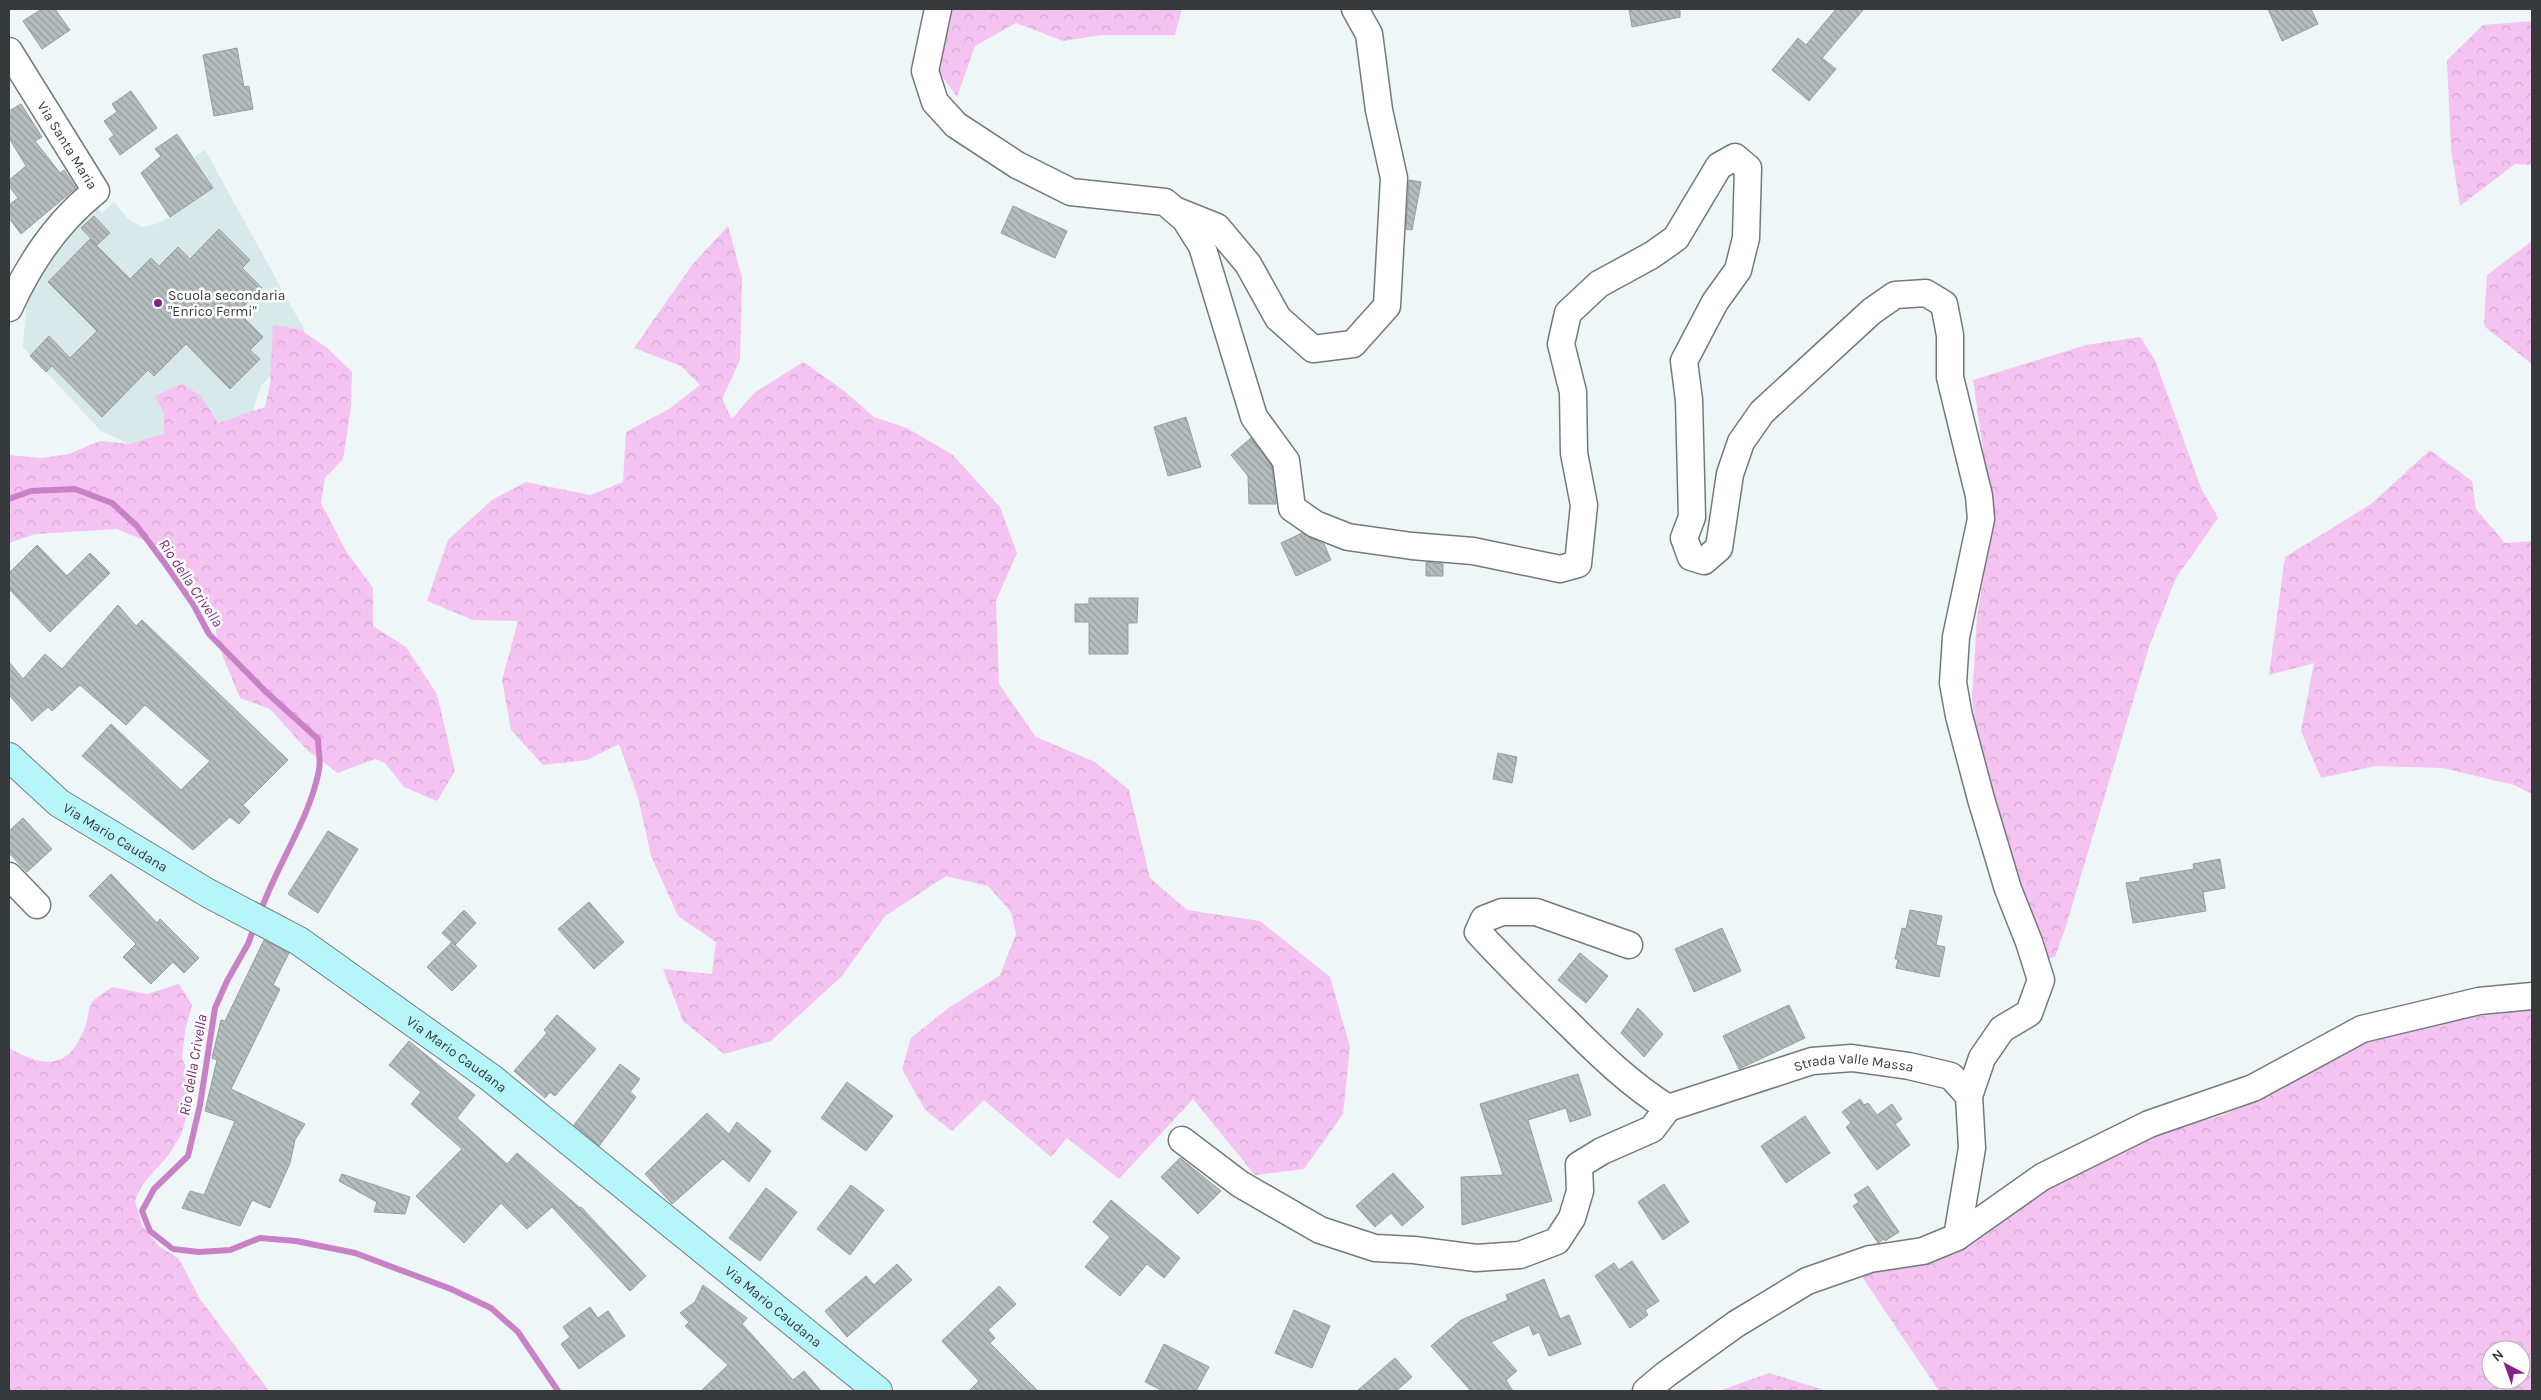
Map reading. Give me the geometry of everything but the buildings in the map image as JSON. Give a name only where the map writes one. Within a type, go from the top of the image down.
[{"type":"main road","name":"Via Mario Caudana","points":[[9,757],[59,803],[206,892],[299,941],[492,1078],[878,1391]]},
{"type":"street","points":[[938,9],[925,71],[934,102],[956,125],[1017,165],[1070,192],[1165,202],[1185,219],[1202,246],[1254,416],[1286,461],[1292,508],[1315,524],[1348,537],[1412,546],[1473,551],[1560,569],[1578,564],[1584,505],[1574,453],[1573,392],[1561,344],[1568,313],[1599,284],[1652,255],[1676,238],[1719,166],[1735,157],[1748,168],[1746,238],[1738,270],[1715,302],[1684,361],[1689,400],[1692,517],[1684,538],[1691,557],[1704,561],[1719,548],[1730,474],[1741,442],[1762,412],[1872,311],[1895,295],[1926,293],[1944,304],[1950,335],[1950,377],[1979,496],[1981,519],[1956,637],[1953,683],[1959,716],[1981,799],[2008,889],[2029,942],[2041,980],[2029,1013],[2002,1029],[1982,1058],[1969,1096],[1972,1148],[1957,1237]]},
{"type":"street","points":[[1174,210],[1217,227],[1248,264],[1278,318],[1313,349],[1353,344],[1359,338],[1387,306],[1394,178],[1378,110],[1369,34],[1355,9]]},
{"type":"street","name":"Via Santa Maria","points":[[9,51],[96,191],[73,212],[29,268],[9,308]]},
{"type":"street","points":[[9,876],[37,905]]},
{"type":"street","points":[[1182,1140],[1240,1184],[1320,1230],[1375,1248],[1414,1250],[1476,1258],[1520,1255],[1557,1241],[1572,1218],[1580,1191],[1579,1165],[1602,1151],[1652,1129],[1668,1108],[1644,1093],[1605,1059],[1509,967],[1478,932],[1484,919],[1502,912],[1536,912],[1629,945]]},
{"type":"street","points":[[1646,1391],[1736,1324],[1807,1281],[1870,1259],[1923,1251],[1957,1237],[2042,1177],[2149,1124],[2253,1088],[2362,1029],[2479,1001],[2532,996]]},
{"type":"street","name":"Strada Valle Massa","points":[[1668,1108],[1812,1061],[1852,1058],[1909,1066],[1951,1076],[1969,1096]]},
{"type":"shaded area","name":"Scuola secondaria \"Enrico Fermi\"","points":[[205,150],[305,331],[290,354],[261,386],[251,416],[146,451],[101,431],[23,347],[27,293],[51,259],[65,244],[61,233],[94,203],[102,213],[114,202],[129,220],[143,227],[156,224],[170,217],[213,188],[194,157]]},
{"type":"green space","points":[[930,9],[1182,9],[1175,35],[1101,35],[1063,41],[1016,23],[975,46],[957,97],[934,65]]},
{"type":"green space","points":[[2532,21],[2532,165],[2515,164],[2460,206],[2451,149],[2447,60],[2483,25]]},
{"type":"green space","points":[[728,226],[742,277],[740,360],[722,399],[732,419],[754,393],[803,362],[843,390],[874,417],[907,428],[953,455],[1000,507],[1017,553],[996,601],[999,684],[1036,737],[1095,762],[1129,790],[1150,878],[1187,910],[1260,921],[1330,977],[1350,1047],[1343,1114],[1304,1169],[1255,1175],[1193,1099],[1119,1179],[1067,1138],[1051,1157],[984,1100],[952,1131],[925,1110],[902,1069],[911,1038],[947,1009],[1000,975],[1016,934],[1011,912],[988,886],[946,876],[885,916],[842,976],[771,1041],[724,1054],[683,1021],[663,969],[712,974],[716,942],[678,916],[651,856],[638,797],[619,744],[587,760],[543,765],[511,730],[502,680],[518,621],[473,620],[427,601],[448,540],[492,500],[526,482],[590,495],[623,482],[626,432],[669,409],[700,385],[681,366],[634,348],[692,265]]},
{"type":"green space","points":[[2532,241],[2532,364],[2484,326],[2487,275]]},
{"type":"green space","points":[[273,325],[300,329],[327,348],[352,372],[351,407],[343,459],[325,478],[321,503],[346,551],[373,588],[373,626],[406,647],[437,694],[455,771],[437,801],[404,787],[385,763],[375,759],[338,773],[307,750],[270,709],[240,698],[223,657],[213,621],[167,550],[117,529],[35,534],[9,543],[9,455],[42,458],[69,454],[100,441],[129,444],[164,434],[164,414],[155,396],[182,384],[201,396],[218,423],[265,407],[270,384]]},
{"type":"green space","points":[[2140,337],[2155,360],[2201,488],[2218,518],[2176,578],[2150,644],[2066,926],[2055,957],[2047,959],[2003,870],[1979,755],[1972,699],[1977,617],[1993,520],[1973,380],[2086,345]]},
{"type":"green space","points":[[2430,450],[2472,481],[2476,509],[2505,543],[2532,541],[2532,794],[2514,785],[2443,768],[2375,766],[2321,778],[2301,731],[2314,663],[2269,675],[2285,557],[2371,504]]},
{"type":"green space","points":[[179,984],[192,1005],[185,1031],[182,1058],[192,1082],[189,1108],[181,1135],[167,1157],[142,1185],[135,1201],[142,1226],[159,1246],[179,1259],[200,1299],[269,1391],[9,1391],[9,1048],[33,1059],[54,1061],[63,1058],[79,1041],[93,1001],[112,987],[147,994]]},
{"type":"green space","points":[[2532,1009],[2532,1391],[1939,1391],[1861,1275],[1974,1243],[2019,1211],[2060,1176],[2143,1136],[2221,1116],[2265,1096],[2359,1043],[2441,1021]]},
{"type":"green space","points":[[1769,1373],[1827,1391],[1719,1391]]},
{"type":"waterway","name":"Rio della Crivella","points":[[9,499],[31,491],[75,489],[112,503],[137,526],[166,565],[193,604],[209,634],[265,691],[318,739],[320,766],[314,789],[308,807],[260,913]]},
{"type":"waterway","name":"Rio della Crivella","points":[[255,925],[248,944],[227,981],[215,1008],[200,1105],[188,1156],[154,1189],[142,1211],[150,1231],[173,1249],[199,1252],[230,1250],[260,1238],[296,1241],[355,1253],[451,1289],[491,1308],[518,1332],[558,1391]]},
{"type":"place","name":"Scuola secondaria \"Enrico Fermi\"","points":[[158,303]]}]
